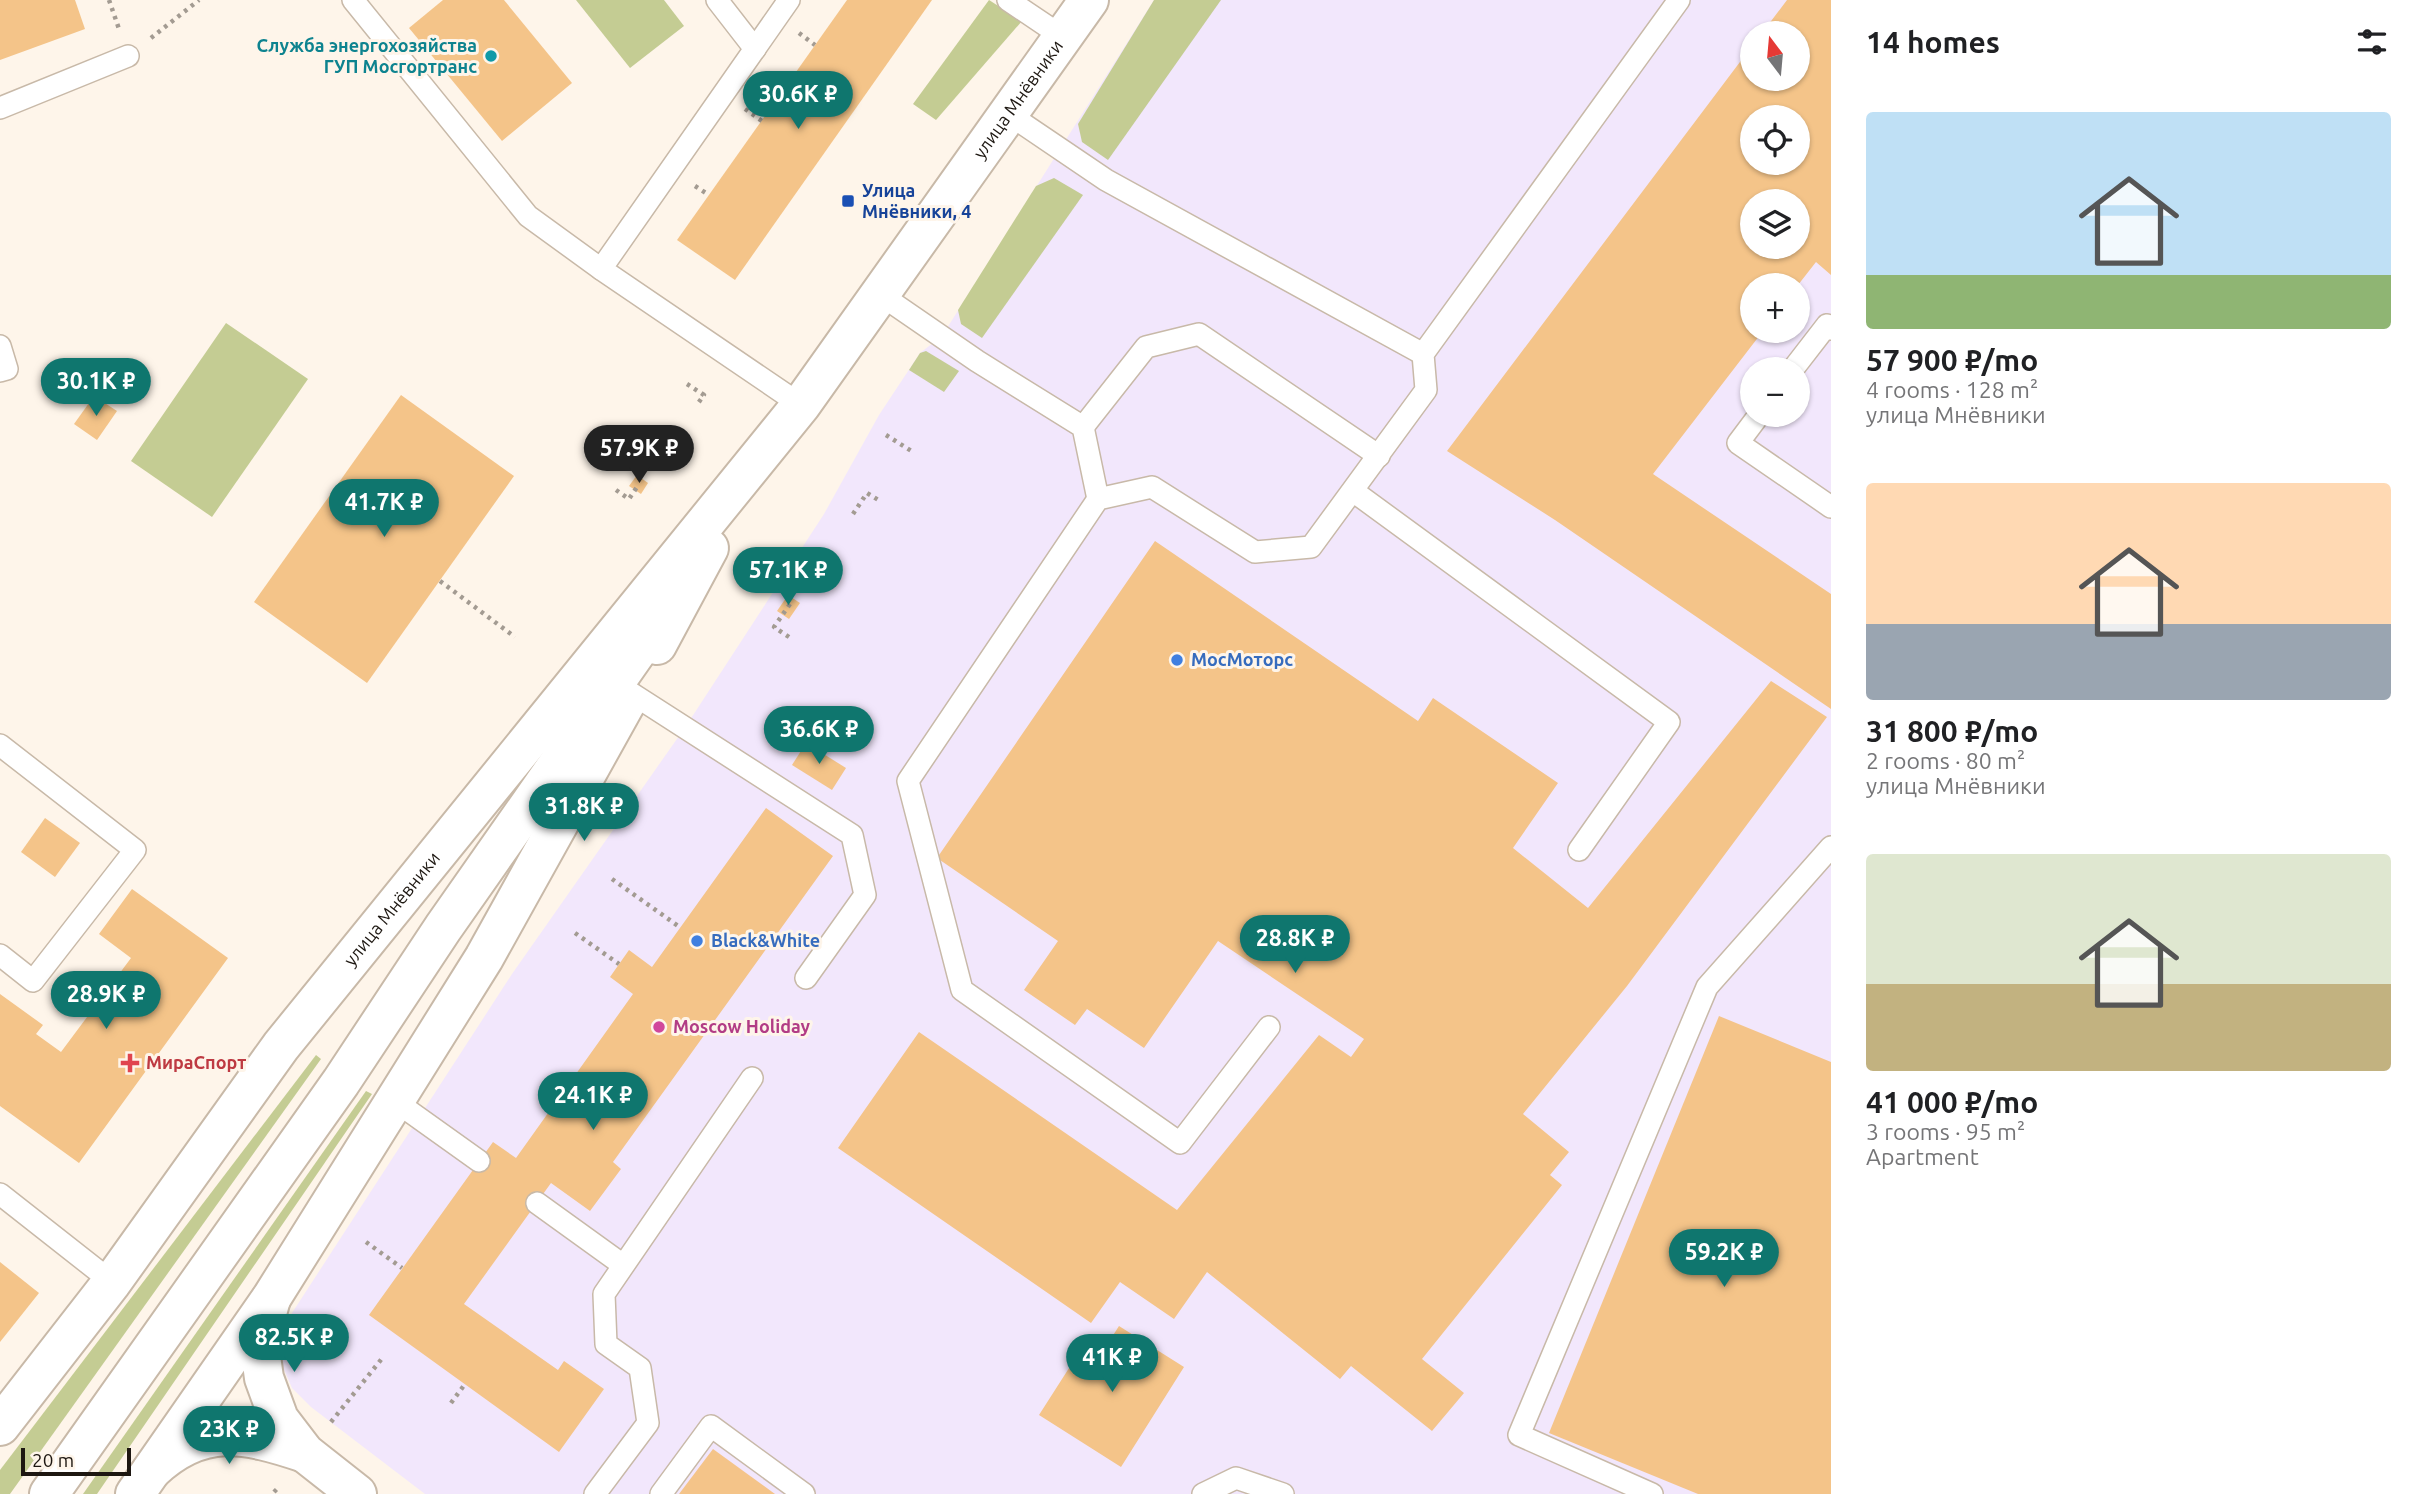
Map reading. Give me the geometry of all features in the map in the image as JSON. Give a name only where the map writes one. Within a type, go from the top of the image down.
[{"type":"main road","name":"улица Мнёвники","points":[[0,1426],[112,1282],[281,1046],[801,405],[1010,115],[1089,0]]},
{"type":"main road","name":"улица Мнёвники","points":[[49,1494],[341,1082],[443,928],[709,548],[801,405]]},
{"type":"main road","name":"улица Мнёвники","points":[[142,1483],[272,1297],[484,958],[709,548]]},
{"type":"main road","points":[[272,1297],[259,1342],[264,1378],[279,1419],[305,1453],[357,1494]]},
{"type":"main road","points":[[142,1483],[172,1451],[200,1438],[234,1436],[266,1440],[305,1453]]},
{"type":"lane","points":[[353,0],[528,216],[801,405]]},
{"type":"lane","points":[[717,0],[755,49]]},
{"type":"lane","points":[[601,269],[789,0]]},
{"type":"lane","points":[[1008,0],[1063,37]]},
{"type":"lane","points":[[1269,1027],[1180,1143],[962,990],[908,781],[1098,499],[1152,487],[1255,552],[1311,547],[1426,390],[1423,354],[1679,0]]},
{"type":"lane","points":[[0,108],[128,56]]},
{"type":"lane","points":[[1010,115],[1106,180],[1423,354]]},
{"type":"lane","points":[[881,295],[977,361],[1083,426],[1098,499]]},
{"type":"lane","points":[[1802,357],[1827,325],[1831,329]]},
{"type":"lane","points":[[1083,426],[1146,347],[1199,334],[1379,456]]},
{"type":"lane","points":[[0,346],[7,369],[0,371]]},
{"type":"lane","points":[[1750,427],[1738,443],[1831,507]]},
{"type":"lane","points":[[1353,491],[1670,722],[1579,850]]},
{"type":"lane","points":[[631,693],[852,835],[864,895],[806,978]]},
{"type":"lane","points":[[0,955],[33,981],[135,850],[4,757]]},
{"type":"lane","points":[[1652,1494],[1519,1435],[1707,987],[1831,847]]},
{"type":"lane","points":[[595,1494],[648,1423],[640,1368],[606,1344],[604,1294],[752,1078]]},
{"type":"lane","points":[[395,1101],[479,1161]]},
{"type":"lane","points":[[0,1194],[112,1282]]},
{"type":"lane","points":[[537,1203],[623,1265]]},
{"type":"lane","points":[[661,1494],[711,1426],[804,1494]]},
{"type":"lane","points":[[1203,1494],[1236,1478],[1283,1494]]},
{"type":"path","points":[[128,56],[199,0]]},
{"type":"path","points":[[687,384],[704,395],[696,406]]},
{"type":"path","points":[[886,435],[913,453]]},
{"type":"path","points":[[616,490],[629,499],[639,484]]},
{"type":"path","points":[[853,513],[867,493],[880,501]]},
{"type":"path","points":[[440,580],[515,637]]},
{"type":"path","points":[[789,637],[774,627],[790,604]]},
{"type":"path","points":[[612,879],[681,928]]},
{"type":"path","points":[[575,933],[619,964]]},
{"type":"path","points":[[366,1242],[402,1268]]},
{"type":"path","points":[[331,1422],[384,1356]]},
{"type":"path","points":[[451,1403],[465,1384]]},
{"type":"shaded area","points":[[1154,0],[1831,0],[1831,1494],[425,1494],[311,1407],[292,1388],[282,1365],[282,1339],[292,1313],[512,974],[686,726],[824,514],[879,415],[920,353],[942,336]]},
{"type":"green space","points":[[576,0],[664,0],[684,26],[630,68]]},
{"type":"green space","points":[[989,0],[1022,21],[936,120],[913,104]]},
{"type":"green space","points":[[1154,0],[1221,0],[1108,160],[1082,142],[1078,124]]},
{"type":"green space","points":[[1054,178],[1083,195],[982,338],[961,324],[958,310],[1036,186]]},
{"type":"green space","points":[[226,323],[308,379],[212,517],[131,461]]},
{"type":"green space","points":[[926,351],[959,371],[944,392],[909,370],[920,353]]},
{"type":"green space","points":[[316,1055],[321,1059],[10,1494],[0,1494],[0,1470]]},
{"type":"green space","points":[[366,1091],[372,1094],[97,1494],[83,1494]]},
{"type":"building","points":[[0,0],[75,0],[85,29],[0,60]]},
{"type":"building","name":"Служба энергохозяйства ГУП Мосгортранс","points":[[443,0],[504,0],[572,83],[502,141],[409,28]]},
{"type":"building","points":[[847,0],[932,0],[735,280],[677,240]]},
{"type":"building","points":[[1787,0],[1831,0],[1831,275],[1816,262],[1807,273],[1740,273],[1740,343],[1754,343],[1743,357],[1740,357],[1740,361],[1653,474],[1831,594],[1831,709],[1555,520],[1447,451],[1740,62],[1740,91],[1810,91],[1810,21],[1771,21]]},
{"type":"building","points":[[401,395],[514,476],[367,683],[254,602]]},
{"type":"building","points":[[94,396],[117,411],[97,440],[74,424]]},
{"type":"building","points":[[637,475],[648,483],[641,494],[629,486]]},
{"type":"building","points":[[1155,541],[1418,721],[1433,698],[1558,783],[1513,848],[1588,908],[1771,681],[1827,717],[1627,986],[1523,1114],[1569,1152],[1550,1175],[1562,1185],[1422,1359],[1464,1393],[1432,1431],[1351,1366],[1340,1379],[1207,1272],[1174,1319],[1120,1282],[1091,1323],[838,1148],[919,1032],[1177,1210],[1319,1035],[1351,1057],[1364,1039],[1218,941],[1144,1048],[1087,1009],[1075,1025],[1024,990],[1058,941],[937,858]]},
{"type":"building","points":[[788,595],[800,603],[789,619],[777,611]]},
{"type":"building","points":[[806,743],[846,768],[832,790],[792,765]]},
{"type":"building","points":[[766,808],[833,856],[613,1162],[621,1169],[590,1211],[551,1183],[464,1304],[558,1370],[564,1361],[604,1389],[559,1452],[369,1315],[493,1142],[516,1158],[633,994],[610,977],[629,950],[652,967]]},
{"type":"building","points":[[45,818],[80,843],[55,877],[21,852]]},
{"type":"building","points":[[132,889],[228,958],[79,1163],[0,1106],[0,994],[43,1025],[36,1034],[61,1052],[131,958],[99,934]]},
{"type":"building","points":[[1719,1016],[1831,1062],[1831,1494],[1698,1494],[1549,1433]]},
{"type":"building","points":[[0,1262],[39,1293],[0,1342]]},
{"type":"building","points":[[1119,1326],[1184,1367],[1121,1467],[1039,1415],[1087,1340],[1103,1351]]},
{"type":"building","points":[[713,1449],[775,1494],[679,1494]]},
{"type":"place","name":"Служба энергохозяйства ГУП Мосгортранс","points":[[491,56]]},
{"type":"place","name":"Улица Мнёвники, 4","points":[[848,201]]},
{"type":"place","name":"МосМоторс","points":[[1177,660]]},
{"type":"place","name":"Black&White","points":[[697,941]]},
{"type":"place","name":"Moscow Holiday","points":[[659,1027]]},
{"type":"place","name":"МираСпорт","points":[[130,1063]]}]
